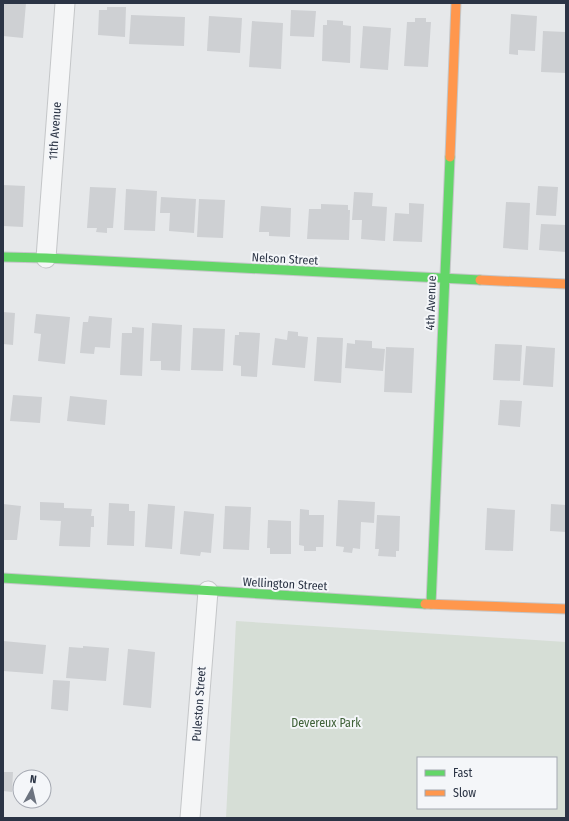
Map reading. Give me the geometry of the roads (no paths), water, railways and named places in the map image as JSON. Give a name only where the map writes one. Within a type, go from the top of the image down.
[{"type":"street","name":"11th Avenue","points":[[46,258],[65,3]]},
{"type":"street","name":"4th Avenue","points":[[431,604],[456,3]]},
{"type":"street","name":"Nelson Street","points":[[3,257],[566,284]]},
{"type":"street","name":"Wellington Street","points":[[3,578],[431,604],[566,609]]},
{"type":"street","name":"Puleston Street","points":[[190,818],[208,591]]},
{"type":"park label","name":"Devereux Park","points":[[326,723]]}]
